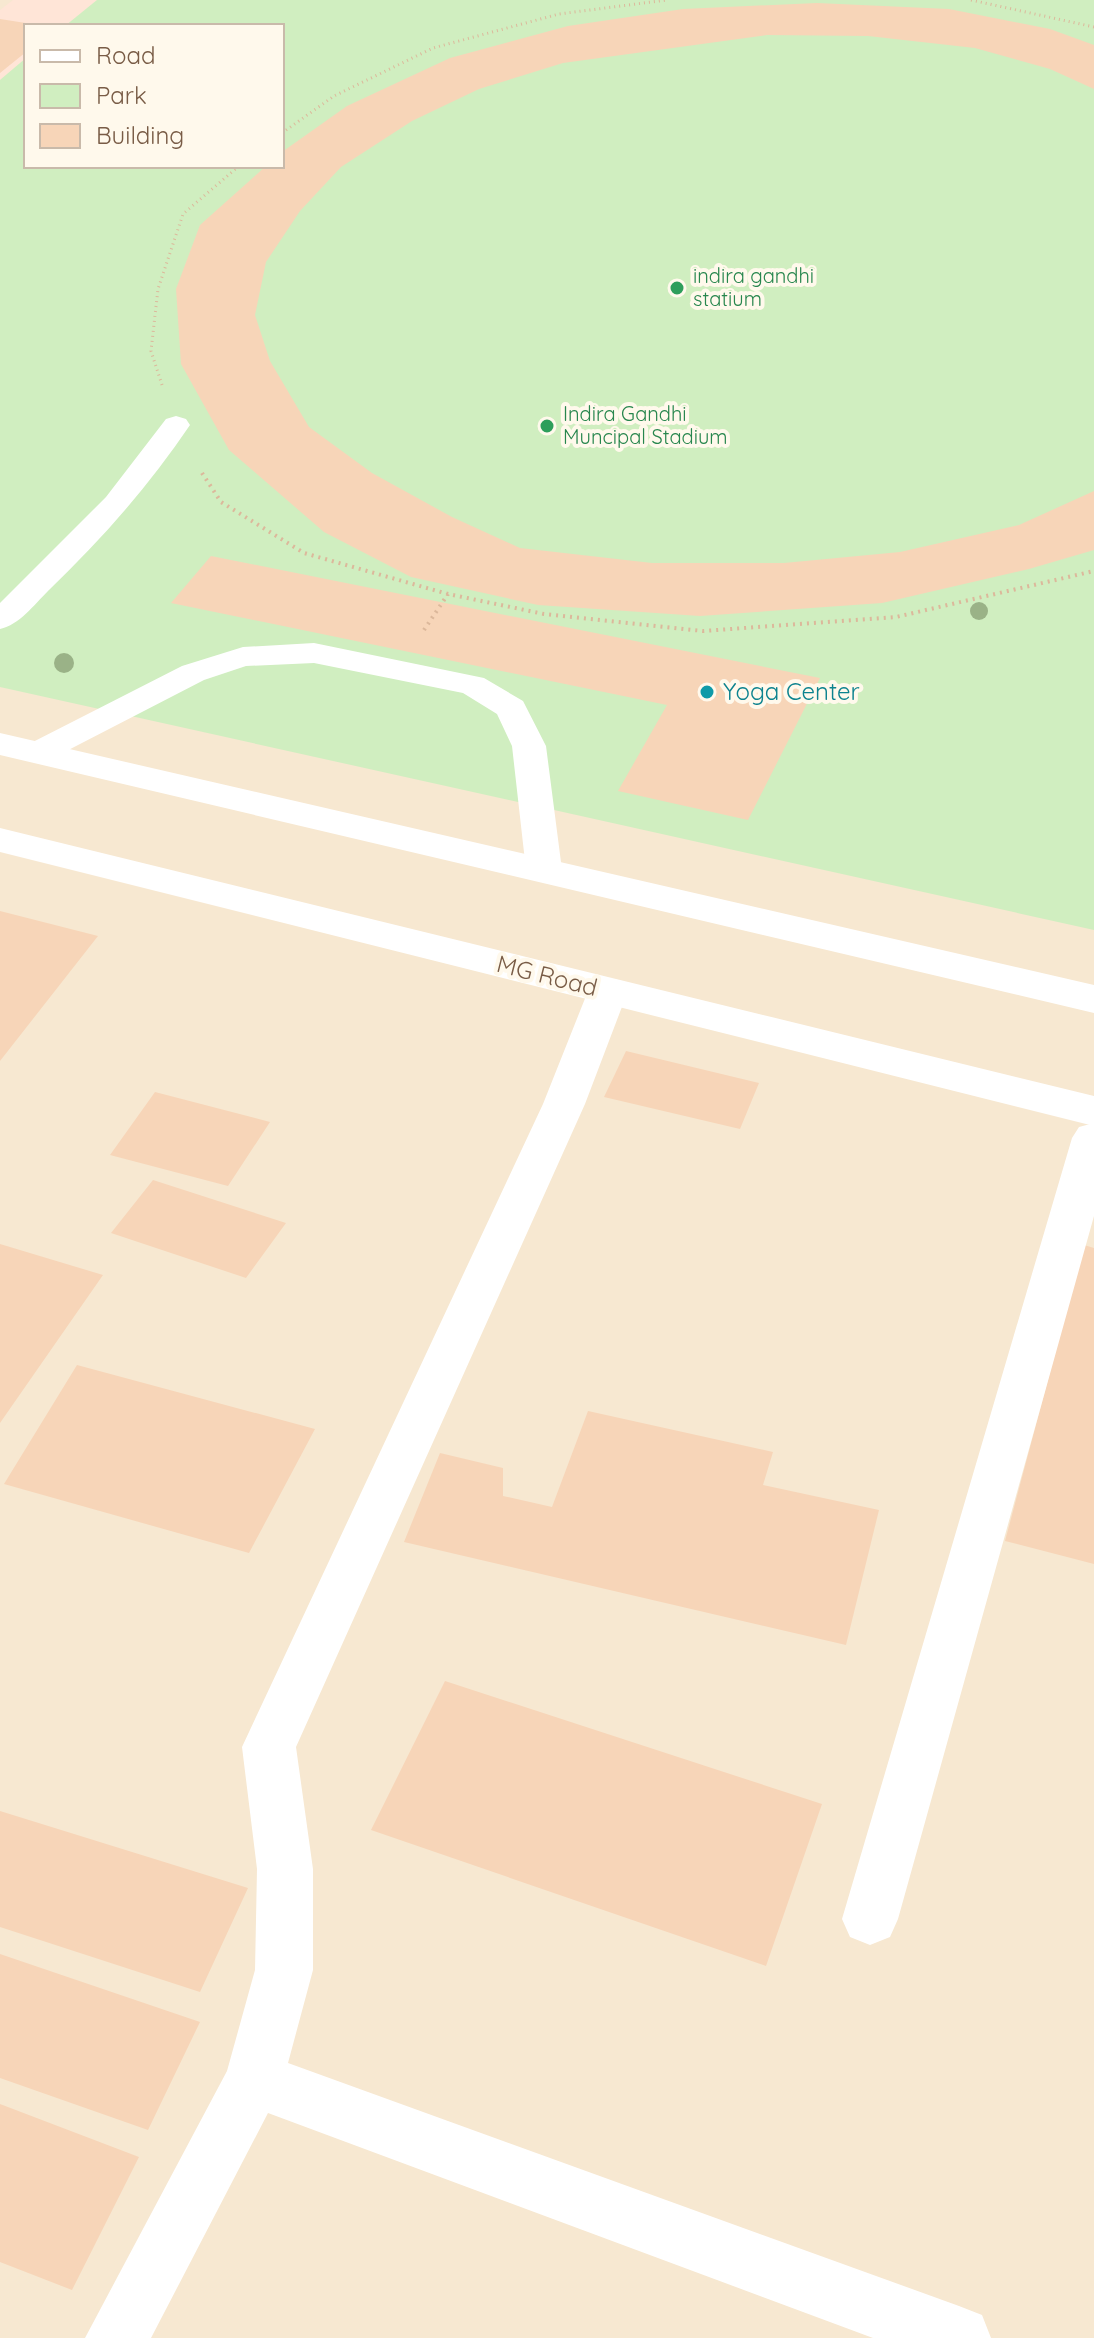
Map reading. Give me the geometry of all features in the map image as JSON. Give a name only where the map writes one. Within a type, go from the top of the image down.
[{"type":"street","points":[[18,749],[1094,999]]},
{"type":"street","name":"MG Road","points":[[0,840],[1094,1111]]},
{"type":"street","points":[[117,2338],[254,2079],[284,1970],[285,1869],[269,1747],[564,1104],[608,991]]},
{"type":"street","points":[[870,1919],[1094,1138]]},
{"type":"street","points":[[254,2079],[959,2338]]},
{"type":"lane","points":[[0,620],[80,545],[152,463],[176,425]]},
{"type":"lane","points":[[18,749],[193,673],[243,657],[314,653],[473,685],[511,708],[529,746],[544,870]]},
{"type":"path","points":[[284,132],[334,96],[433,48],[559,14],[667,0]]},
{"type":"path","points":[[971,0],[1094,27]]},
{"type":"path","points":[[237,168],[183,214],[158,289],[151,351],[182,444],[221,502],[304,553],[448,594],[544,614],[703,631],[896,617],[1094,571]]},
{"type":"shaded area","points":[[0,0],[1094,0],[1094,2338],[0,2338]]},
{"type":"shaded area","points":[[13,0],[97,0],[67,24],[24,24],[24,60],[0,80],[0,10]]},
{"type":"green space","name":"Indira Gandhi Muncipal Stadium","points":[[97,0],[1094,0],[1094,930],[0,687],[0,80],[24,60],[24,168],[284,168],[284,24],[67,24]]},
{"type":"building","points":[[817,3],[949,9],[1050,29],[1094,45],[1094,89],[1050,69],[975,48],[868,36],[767,35],[563,63],[479,89],[412,121],[341,167],[300,211],[266,262],[255,315],[270,361],[309,427],[372,473],[452,517],[520,548],[652,563],[784,563],[900,552],[1019,525],[1094,491],[1094,550],[1029,569],[882,603],[700,616],[538,605],[411,577],[324,532],[229,450],[181,364],[176,289],[200,225],[264,168],[284,168],[284,151],[347,106],[450,58],[568,26],[683,9]]},
{"type":"building","points":[[0,19],[32,24],[24,24],[24,54],[0,73]]},
{"type":"building","name":"Yoga Center","points":[[211,556],[820,678],[748,820],[618,791],[667,705],[171,603]]},
{"type":"building","points":[[0,911],[98,936],[0,1061]]},
{"type":"building","points":[[626,1051],[759,1083],[740,1129],[604,1097]]},
{"type":"building","points":[[155,1092],[270,1122],[228,1186],[110,1155]]},
{"type":"building","points":[[153,1180],[286,1223],[246,1278],[111,1233]]},
{"type":"building","points":[[0,1244],[103,1275],[0,1423]]},
{"type":"building","points":[[1084,1245],[1094,1248],[1094,1564],[1005,1541]]},
{"type":"building","points":[[77,1365],[315,1429],[249,1553],[4,1484]]},
{"type":"building","points":[[588,1411],[773,1452],[763,1485],[879,1510],[846,1645],[404,1542],[440,1453],[503,1468],[503,1496],[552,1507]]},
{"type":"building","points":[[445,1681],[822,1804],[766,1966],[371,1830]]},
{"type":"building","points":[[0,1811],[248,1888],[200,1992],[0,1927]]},
{"type":"building","points":[[0,1954],[200,2022],[148,2130],[0,2078]]},
{"type":"building","points":[[0,2104],[139,2157],[72,2290],[0,2262]]},
{"type":"place","name":"indira gandhi statium","points":[[677,288]]},
{"type":"place","name":"Indira Gandhi Muncipal Stadium","points":[[547,426]]},
{"type":"place","name":"Yoga Center","points":[[707,692]]}]
